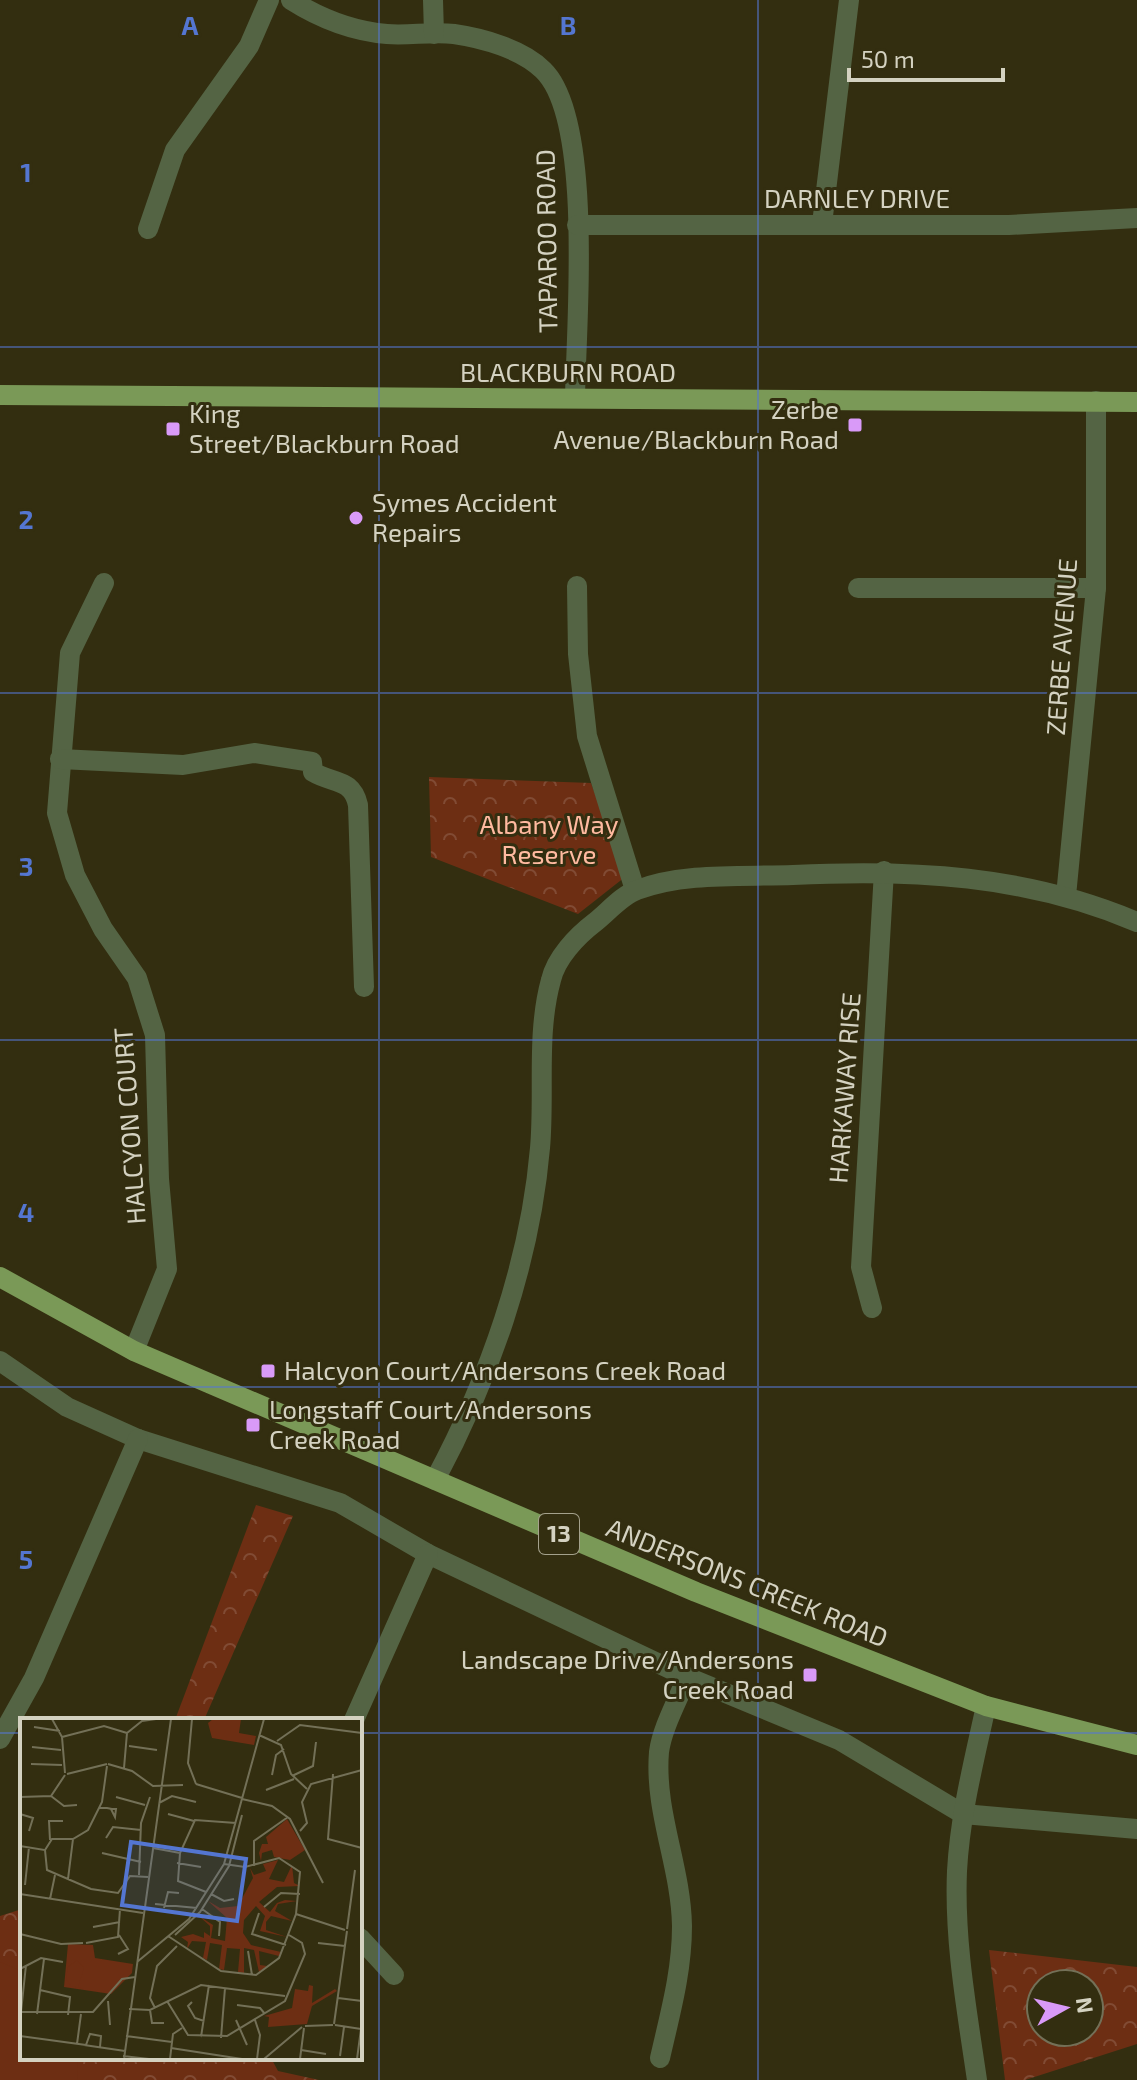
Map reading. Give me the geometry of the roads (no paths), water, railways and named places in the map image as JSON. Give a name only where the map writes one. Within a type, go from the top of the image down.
[{"type":"main road","name":"BLACKBURN ROAD","points":[[0,395],[1137,402]]},
{"type":"main road","name":"ANDERSONS CREEK ROAD","points":[[0,1277],[134,1351],[696,1592],[986,1706],[1137,1745]]},
{"type":"street","points":[[148,229],[175,150],[249,46],[269,0]]},
{"type":"street","name":"TAPAROO ROAD","points":[[291,0],[325,22],[385,34],[452,34],[506,47],[544,70],[568,116],[577,225],[575,398]]},
{"type":"street","points":[[433,0],[434,34]]},
{"type":"street","points":[[822,224],[849,0]]},
{"type":"street","name":"DARNLEY DRIVE","points":[[577,225],[1009,225],[1137,218]]},
{"type":"street","name":"ZERBE AVENUE","points":[[1066,896],[1096,588],[1096,401]]},
{"type":"street","name":"HALCYON COURT","points":[[104,583],[70,653],[57,813],[75,875],[103,929],[137,978],[155,1035],[159,1179],[167,1269],[134,1351]]},
{"type":"street","points":[[577,586],[578,654],[587,736],[635,890]]},
{"type":"street","points":[[858,588],[1096,588]]},
{"type":"street","points":[[60,759],[183,765],[254,753],[312,762],[313,772],[346,783],[355,792],[358,805],[364,987]]},
{"type":"street","points":[[435,1480],[471,1412],[516,1279],[540,1150],[544,1025],[551,977],[578,936],[635,890],[685,881],[884,871],[1014,884],[1066,896],[1137,922]]},
{"type":"street","name":"HARKAWAY RISE","points":[[872,1308],[861,1267],[884,871]]},
{"type":"street","points":[[0,1361],[67,1407],[138,1439],[340,1503],[428,1554],[687,1677],[839,1740],[963,1814],[1137,1829]]},
{"type":"street","points":[[0,1739],[34,1678],[138,1439]]},
{"type":"street","points":[[355,1718],[428,1554]]},
{"type":"street","points":[[660,2058],[679,1978],[682,1926],[678,1878],[660,1804],[659,1749],[687,1677]]},
{"type":"street","points":[[977,2080],[959,1961],[957,1872],[963,1814],[986,1706]]},
{"type":"street","points":[[362,1940],[394,1975]]},
{"type":"place","name":"Zerbe Avenue/Blackburn Road","points":[[855,425]]},
{"type":"place","name":"King Street/Blackburn Road","points":[[173,429]]},
{"type":"place","name":"Symes Accident Repairs","points":[[356,518]]},
{"type":"place","name":"Halcyon Court/Andersons Creek Road","points":[[268,1371]]},
{"type":"place","name":"Longstaff Court/Andersons Creek Road","points":[[253,1425]]},
{"type":"place","name":"Landscape Drive/Andersons Creek Road","points":[[810,1675]]},
{"type":"park label","name":"Albany Way Reserve","points":[[549,840]]}]
